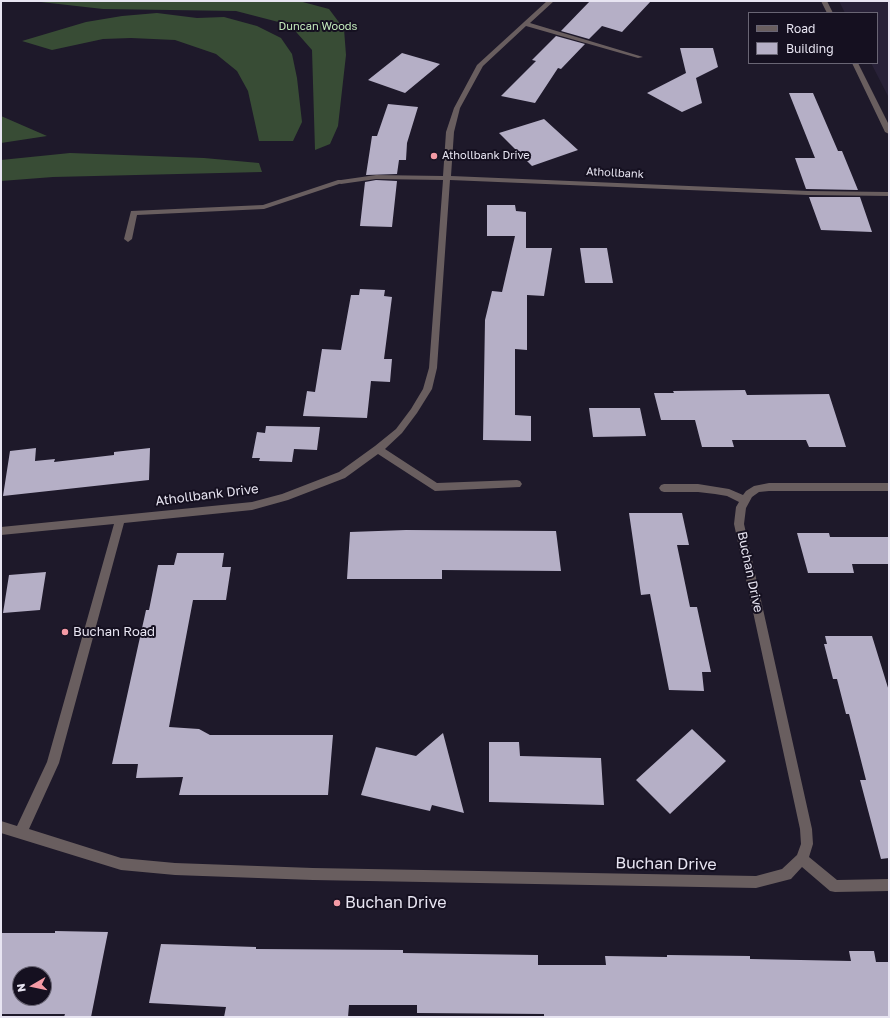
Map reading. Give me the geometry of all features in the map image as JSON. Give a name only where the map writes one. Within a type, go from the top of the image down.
[{"type":"street","name":"Athollbank Drive","points":[[1,531],[252,506],[284,497],[342,474],[378,449],[399,432],[427,389],[433,368],[450,132],[457,108],[480,65],[551,1]]},
{"type":"street","points":[[824,1],[830,12]]},
{"type":"street","points":[[526,24],[640,57]]},
{"type":"street","points":[[855,64],[889,132]]},
{"type":"street","name":"Athollbank","points":[[128,239],[134,213],[264,207],[341,182],[376,177],[447,178],[808,193],[889,194]]},
{"type":"street","points":[[378,449],[436,487],[517,484]]},
{"type":"street","points":[[664,488],[698,488],[715,490],[729,493],[744,500],[749,494],[757,489],[769,487],[889,486]]},
{"type":"street","name":"Buchan Drive","points":[[1,827],[121,864],[205,871],[756,882],[786,874],[802,859],[807,844],[806,829],[740,524],[739,516],[744,500]]},
{"type":"street","points":[[21,832],[53,763],[118,532],[120,519]]},
{"type":"street","points":[[802,859],[835,886],[889,885]]},
{"type":"shaded area","points":[[839,1],[889,1],[889,98],[872,64],[878,64],[878,12],[844,12]]},
{"type":"green space","name":"Duncan Woods","points":[[32,1],[299,1],[329,9],[344,29],[346,55],[338,126],[330,144],[315,150],[312,50],[290,25],[236,11],[103,9]]},
{"type":"green space","points":[[157,13],[197,18],[224,17],[257,26],[281,38],[292,54],[297,78],[302,122],[293,141],[259,141],[248,91],[237,71],[216,54],[175,40],[131,38],[103,39],[52,50],[22,41],[86,22],[122,16]]},
{"type":"green space","points":[[1,116],[47,136],[1,143]]},
{"type":"green space","points":[[70,153],[204,158],[259,163],[262,172],[53,177],[1,181],[1,160]]},
{"type":"building","points":[[590,1],[651,1],[622,32],[602,26],[589,39],[561,31]]},
{"type":"building","points":[[556,36],[585,44],[561,69],[558,68],[535,103],[501,96],[536,61],[532,60]]},
{"type":"building","points":[[680,48],[713,48],[718,67],[696,78],[702,103],[682,112],[647,93],[686,73]]},
{"type":"building","points":[[402,53],[440,64],[405,93],[368,80]]},
{"type":"building","points":[[789,93],[813,93],[838,151],[842,151],[858,190],[806,189],[795,158],[815,158]]},
{"type":"building","points":[[388,104],[418,107],[407,143],[406,160],[399,160],[397,174],[366,175],[372,136],[377,136]]},
{"type":"building","points":[[544,119],[578,150],[532,166],[499,133]]},
{"type":"building","points":[[376,180],[397,181],[392,227],[360,226],[365,182]]},
{"type":"building","points":[[809,197],[860,197],[872,232],[821,230]]},
{"type":"building","points":[[487,205],[515,205],[516,211],[526,212],[526,248],[552,248],[544,296],[527,295],[527,350],[515,349],[515,415],[531,416],[531,441],[483,440],[485,320],[492,291],[502,292],[515,236],[487,236]]},
{"type":"building","points":[[580,248],[607,248],[613,283],[585,283]]},
{"type":"building","points":[[360,289],[385,290],[384,296],[392,297],[384,359],[392,359],[390,382],[371,381],[367,418],[303,416],[307,391],[315,392],[322,349],[341,350],[351,295],[359,295]]},
{"type":"building","points":[[745,390],[747,395],[829,394],[846,447],[809,447],[806,440],[732,440],[734,447],[702,447],[695,420],[661,420],[654,393],[674,393],[673,391]]},
{"type":"building","points":[[589,408],[640,408],[646,436],[593,437]]},
{"type":"building","points":[[266,426],[320,427],[317,450],[294,449],[292,462],[259,461],[260,458],[252,458],[257,432],[265,433]]},
{"type":"building","points":[[36,448],[35,461],[55,459],[54,462],[114,455],[114,452],[150,448],[149,480],[3,496],[10,451]]},
{"type":"building","points":[[629,513],[682,513],[689,545],[677,545],[690,607],[697,607],[711,672],[702,672],[704,691],[669,690],[650,594],[641,595]]},
{"type":"building","points":[[406,530],[556,531],[561,571],[442,570],[442,579],[347,579],[350,532]]},
{"type":"building","points":[[797,533],[829,533],[830,537],[889,537],[889,564],[852,564],[854,573],[808,573]]},
{"type":"building","points":[[177,553],[224,553],[222,567],[231,567],[226,600],[193,600],[169,727],[199,729],[210,735],[333,735],[328,795],[179,795],[183,777],[136,778],[138,764],[112,764],[146,610],[149,610],[158,565],[174,565]]},
{"type":"building","points":[[46,572],[40,610],[3,613],[9,575]]},
{"type":"building","points":[[825,636],[872,636],[889,691],[889,858],[881,859],[860,780],[866,780],[849,714],[846,714],[837,679],[833,679],[824,644],[827,644]]},
{"type":"building","points":[[692,729],[726,761],[670,814],[636,780]]},
{"type":"building","points":[[443,733],[464,813],[432,805],[430,811],[361,795],[376,747],[416,756]]},
{"type":"building","points":[[489,742],[519,742],[520,756],[601,758],[604,805],[489,802]]},
{"type":"building","points":[[55,931],[108,932],[91,1017],[64,1017],[65,1014],[1,1014],[1,933],[55,933]]},
{"type":"building","points":[[161,944],[256,947],[256,949],[403,950],[403,953],[538,955],[538,965],[606,965],[605,956],[667,957],[667,955],[750,956],[750,959],[851,961],[849,951],[874,951],[876,962],[889,962],[889,1017],[544,1017],[544,1014],[417,1013],[417,1005],[349,1005],[348,1017],[224,1017],[226,1007],[149,1003]]},
{"type":"place","name":"Athollbank Drive","points":[[434,156]]},
{"type":"place","name":"Buchan Road","points":[[65,632]]},
{"type":"place","name":"Buchan Drive","points":[[337,903]]}]
